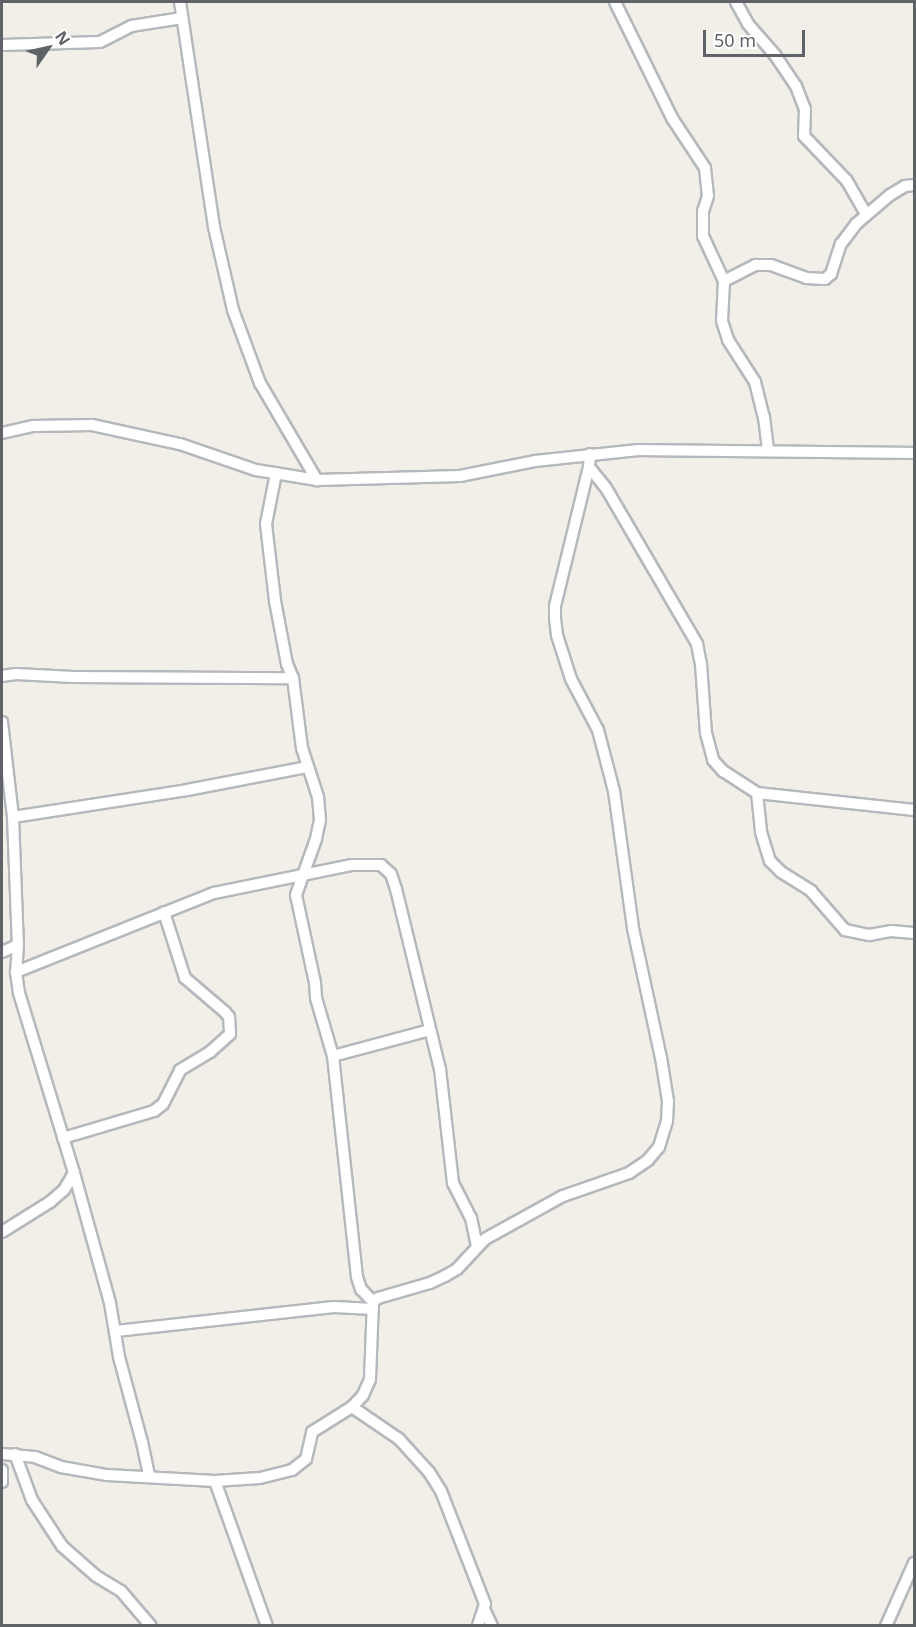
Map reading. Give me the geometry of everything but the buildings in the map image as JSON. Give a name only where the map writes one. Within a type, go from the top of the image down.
[{"type":"street","points":[[180,2],[214,227],[233,310],[260,383],[317,480]]},
{"type":"street","points":[[615,2],[667,109],[705,168],[708,196],[703,211],[703,236],[724,281],[722,321],[728,340],[754,382],[764,417],[768,451]]},
{"type":"street","points":[[736,2],[748,24],[775,55],[795,86],[805,109],[804,136],[847,181],[866,214]]},
{"type":"street","points":[[2,45],[100,42],[131,26],[182,18]]},
{"type":"street","points":[[724,281],[756,265],[771,265],[806,278],[825,279],[831,274],[847,234],[866,214],[905,186],[915,184]]},
{"type":"street","points":[[2,433],[33,426],[92,425],[137,433],[256,470],[317,480],[460,476],[535,461],[638,450],[915,453]]},
{"type":"street","points":[[2,1454],[15,1454],[90,1473],[215,1481],[260,1478],[292,1470],[306,1459],[312,1432],[352,1407],[363,1395],[370,1379],[373,1306],[378,1298],[430,1283],[445,1276],[456,1269],[477,1246],[563,1196],[629,1173],[648,1160],[659,1147],[667,1121],[668,1101],[633,928],[614,791],[597,730],[571,679],[557,635],[555,606],[589,467],[590,454]]},
{"type":"street","points":[[589,467],[606,488],[697,644],[701,664],[706,733],[712,760],[740,784],[757,793],[829,803],[915,810]]},
{"type":"street","points":[[276,473],[266,524],[275,601],[287,664],[294,678],[302,748],[318,797],[320,820],[316,839],[301,875],[296,895],[314,975],[316,998],[333,1056],[357,1277],[361,1289],[373,1306]]},
{"type":"street","points":[[2,676],[16,674],[73,677],[294,678]]},
{"type":"street","points":[[2,722],[13,817],[18,945],[16,972],[19,993],[33,1047],[74,1173],[116,1331],[119,1357],[149,1476]]},
{"type":"street","points":[[13,817],[308,767]]},
{"type":"street","points":[[757,793],[761,832],[770,861],[781,872],[811,891],[845,930],[869,935],[891,931],[915,933]]},
{"type":"street","points":[[16,972],[214,893],[369,863],[381,865],[391,874],[440,1069],[453,1183],[471,1218],[477,1246]]},
{"type":"street","points":[[63,1138],[160,1108],[180,1070],[210,1052],[230,1034],[229,1017],[225,1012],[185,978],[164,912]]},
{"type":"street","points":[[2,952],[18,945]]},
{"type":"street","points":[[333,1056],[430,1030]]},
{"type":"street","points":[[2,1232],[50,1202],[64,1190],[74,1173]]},
{"type":"street","points":[[116,1331],[334,1307],[373,1306]]},
{"type":"street","points":[[352,1407],[399,1439],[429,1472],[441,1491],[492,1626]]},
{"type":"street","points":[[15,1454],[32,1500],[62,1546],[96,1576],[121,1591],[152,1626]]},
{"type":"street","points":[[2,1470],[2,1482]]},
{"type":"street","points":[[215,1481],[267,1626]]},
{"type":"street","points":[[886,1626],[915,1563]]},
{"type":"street","points":[[478,1626],[485,1611]]}]
